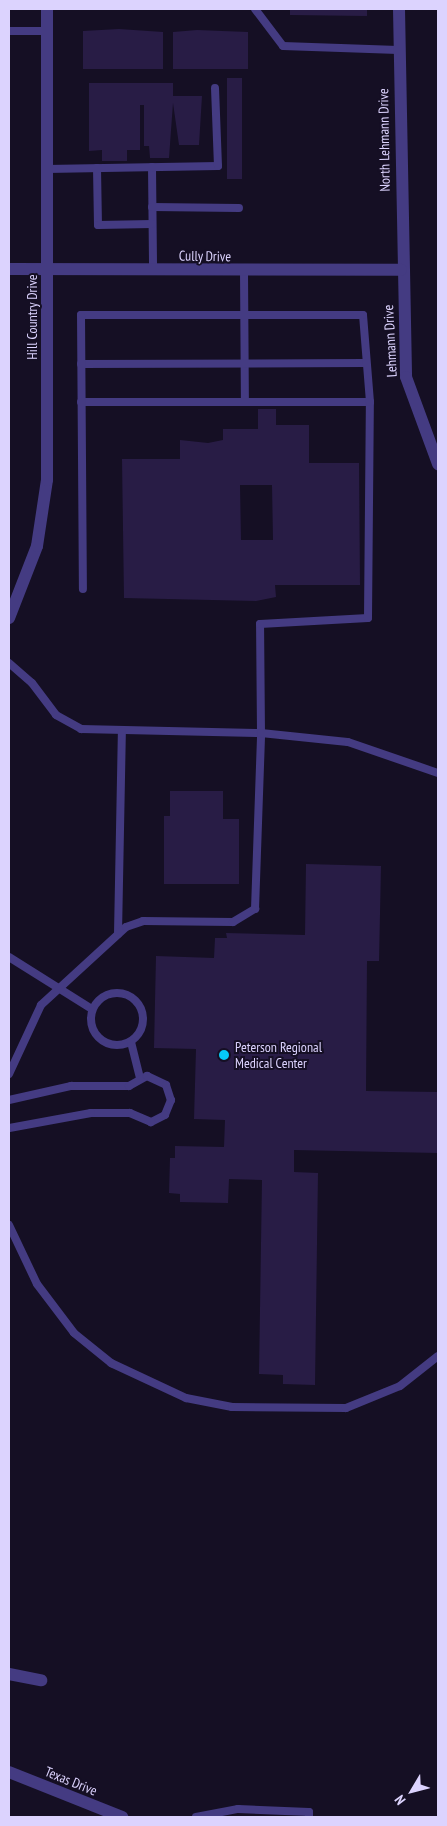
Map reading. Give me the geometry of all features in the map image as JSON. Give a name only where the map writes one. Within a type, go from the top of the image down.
[{"type":"street","name":"Hill Country Drive","points":[[9,618],[29,574],[45,499],[47,9]]},
{"type":"street","name":"North Lehmann Drive","points":[[399,9],[401,270]]},
{"type":"street","name":"Cully Drive","points":[[9,269],[244,272],[401,270]]},
{"type":"street","name":"Lehmann Drive","points":[[401,270],[406,377],[438,464]]},
{"type":"street","points":[[9,1674],[40,1680]]},
{"type":"street","name":"Texas Drive","points":[[9,1772],[122,1817]]},
{"type":"lane","points":[[255,9],[283,46],[398,50]]},
{"type":"lane","points":[[9,31],[47,31]]},
{"type":"lane","points":[[47,170],[218,166],[216,88]]},
{"type":"lane","points":[[152,167],[153,270]]},
{"type":"lane","points":[[97,168],[98,224],[152,224]]},
{"type":"lane","points":[[152,208],[239,208]]},
{"type":"lane","points":[[244,272],[245,402]]},
{"type":"lane","points":[[9,1074],[29,1024],[56,987],[118,934],[143,921],[233,922],[255,909],[260,733],[260,624],[368,618],[370,402],[364,363],[363,315],[80,315],[83,589]]},
{"type":"lane","points":[[81,364],[364,363]]},
{"type":"lane","points":[[81,402],[370,402]]},
{"type":"lane","points":[[9,663],[64,722],[81,729],[260,733],[348,742],[438,773]]},
{"type":"lane","points":[[118,934],[122,731]]},
{"type":"lane","points":[[9,957],[92,1009]]},
{"type":"lane","points":[[114,992],[137,1001],[142,1028],[131,1042],[113,1045],[97,1036],[90,1021],[92,1009],[99,999],[114,992]]},
{"type":"lane","points":[[131,1042],[140,1078]]},
{"type":"lane","points":[[9,1100],[71,1086],[129,1086],[140,1078],[161,1080],[170,1092],[169,1108],[159,1120],[143,1122],[130,1113],[91,1113],[9,1128]]},
{"type":"lane","points":[[9,1225],[37,1284],[74,1332],[111,1364],[186,1398],[232,1407],[346,1408],[400,1386],[438,1356]]},
{"type":"lane","points":[[196,1817],[238,1810],[271,1814],[309,1812],[309,1817]]},
{"type":"building","points":[[290,9],[367,9],[367,16],[290,15]]},
{"type":"building","points":[[119,29],[163,32],[163,69],[83,69],[83,31]]},
{"type":"building","points":[[197,30],[248,32],[248,69],[173,69],[173,32]]},
{"type":"building","points":[[227,78],[242,78],[242,179],[227,179]]},
{"type":"building","points":[[89,83],[173,83],[173,96],[202,96],[199,145],[179,145],[173,103],[169,158],[150,158],[149,146],[144,146],[144,105],[140,105],[140,150],[127,150],[127,161],[102,161],[102,150],[89,151]]},
{"type":"building","points":[[258,409],[276,409],[276,425],[309,425],[309,463],[359,463],[360,585],[275,585],[276,597],[256,601],[124,598],[122,459],[180,459],[180,440],[208,443],[223,440],[223,429],[258,429]],"holes":[[[240,485],[272,485],[273,540],[241,540]]]},
{"type":"building","points":[[170,791],[223,791],[223,819],[239,819],[239,884],[164,884],[164,816],[170,816]]},
{"type":"building","points":[[306,864],[381,866],[379,961],[367,961],[366,1091],[438,1092],[438,1153],[294,1150],[294,1172],[318,1173],[315,1385],[283,1384],[283,1375],[259,1374],[262,1180],[229,1179],[228,1203],[180,1202],[180,1194],[169,1193],[170,1158],[175,1158],[175,1146],[224,1147],[225,1120],[194,1119],[196,1049],[154,1048],[156,956],[214,958],[215,938],[227,938],[226,933],[305,935]]},
{"type":"place","name":"Peterson Regional Medical Center","points":[[224,1055]]}]
